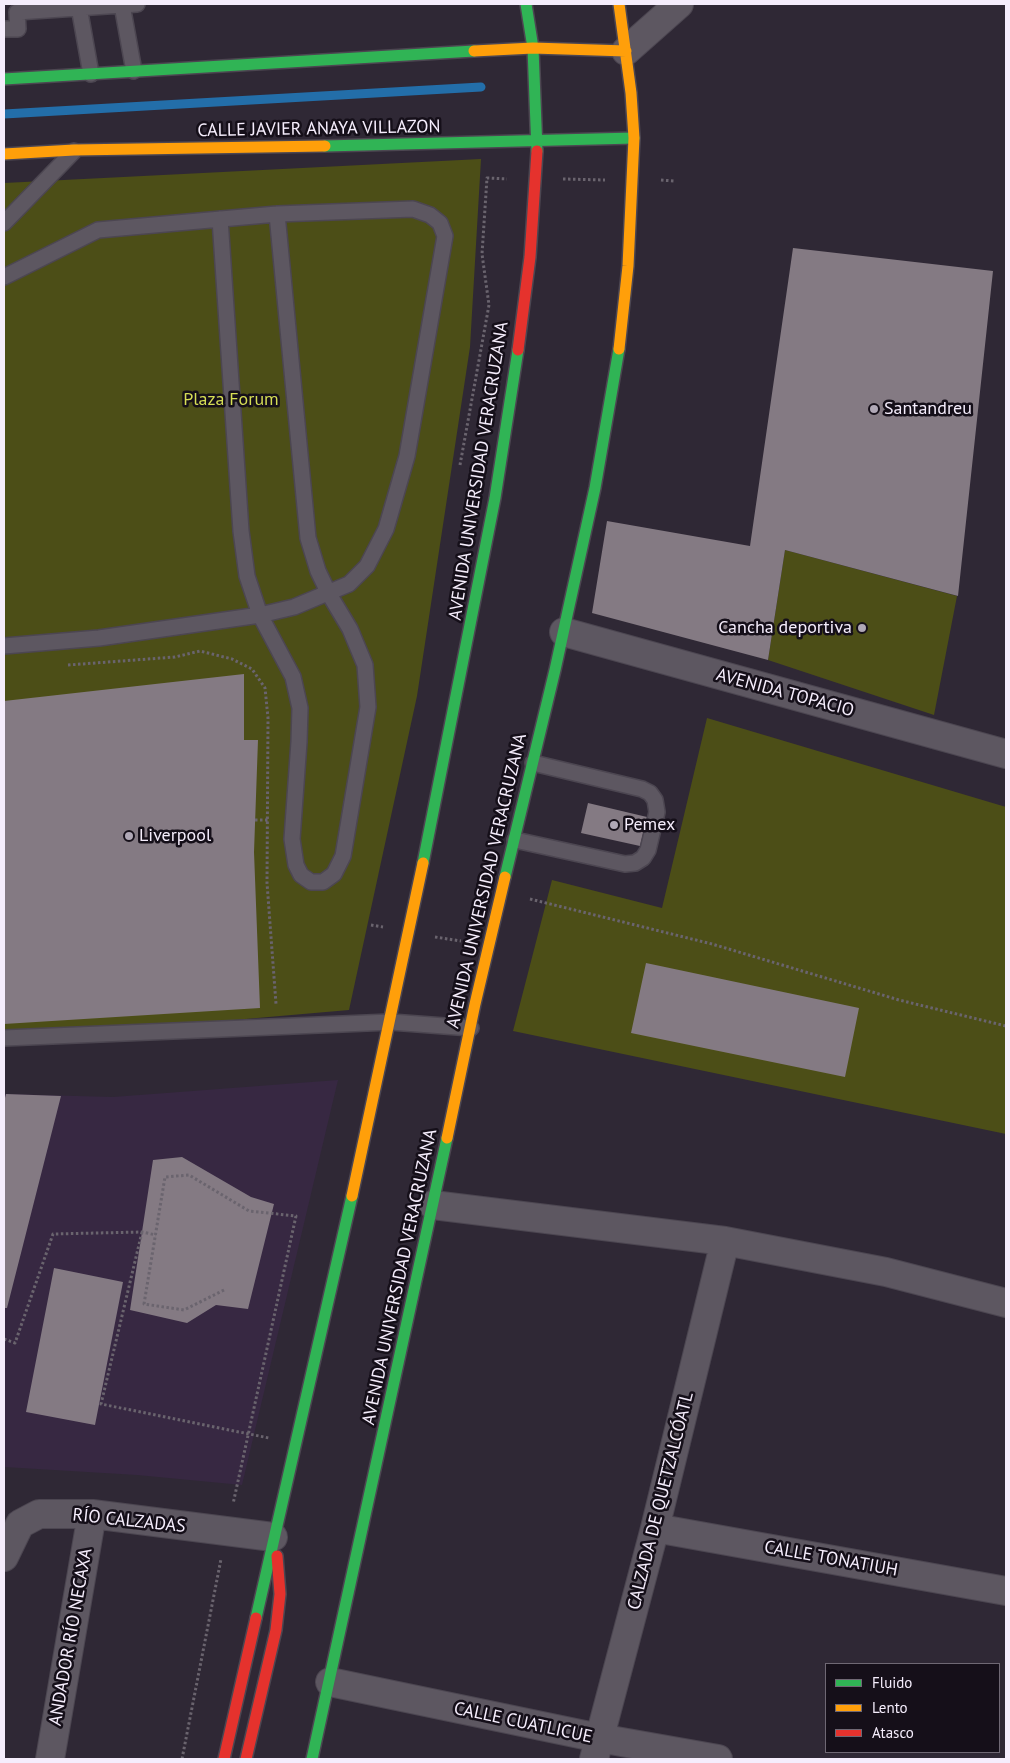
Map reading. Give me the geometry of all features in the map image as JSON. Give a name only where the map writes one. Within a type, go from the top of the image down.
[{"type":"main road","name":"AVENIDA UNIVERSIDAD VERACRUZANA","points":[[224,1759],[391,1022],[495,498],[530,257],[538,142],[533,48],[526,4]]},
{"type":"main road","name":"AVENIDA UNIVERSIDAD VERACRUZANA","points":[[312,1759],[470,1028],[564,632],[595,488],[619,346],[628,266],[634,138],[626,50],[619,4]]},
{"type":"main road","points":[[4,79],[533,48],[626,50]]},
{"type":"main road","name":"CALLE JAVIER ANAYA VILLAZON","points":[[4,154],[74,150],[538,142],[634,138]]},
{"type":"main road","points":[[246,1759],[276,1630],[280,1594],[279,1566],[273,1537]]},
{"type":"street","points":[[626,50],[679,4]]},
{"type":"street","name":"AVENIDA TOPACIO","points":[[564,632],[1006,754]]},
{"type":"street","points":[[433,1205],[725,1241],[886,1272],[1006,1303]]},
{"type":"street","name":"CALZADA DE QUETZALCÓATL","points":[[597,1749],[655,1528],[725,1241]]},
{"type":"street","name":"RÍO CALZADAS","points":[[5,1555],[20,1524],[29,1517],[39,1514],[92,1514],[273,1537]]},
{"type":"street","name":"ANDADOR RÍO NECAXA","points":[[50,1759],[92,1514]]},
{"type":"street","name":"CALLE TONATIUH","points":[[655,1528],[1006,1591]]},
{"type":"street","name":"CALLE CUATLICUE","points":[[330,1682],[597,1749],[718,1759]]},
{"type":"lane","points":[[4,29],[18,29],[17,12],[130,4],[134,71]]},
{"type":"lane","points":[[79,7],[91,74]]},
{"type":"lane","points":[[4,223],[74,150]]},
{"type":"lane","points":[[4,277],[98,230],[277,214],[413,208],[430,215],[440,223],[445,236],[407,456],[386,529],[367,566],[349,584],[329,594],[294,607],[260,615],[108,637],[4,646]]},
{"type":"lane","points":[[220,219],[241,531],[247,576],[260,615],[293,677],[300,708],[292,839],[296,865],[301,875],[311,882],[323,882],[334,874],[343,856],[368,707],[365,665],[350,629],[318,571],[308,538],[277,214]]},
{"type":"lane","points":[[515,840],[625,864],[636,863],[643,858],[648,850],[657,812],[655,800],[650,793],[642,789],[533,763]]},
{"type":"lane","points":[[4,1038],[391,1022],[470,1028]]},
{"type":"path","points":[[61,666],[175,657],[200,651],[232,659],[252,669],[265,688],[268,718],[267,883],[278,1027]]},
{"type":"path","points":[[502,892],[712,944],[899,1000],[1006,1026]]},
{"type":"path","points":[[371,925],[489,947]]},
{"type":"path","points":[[182,1759],[247,1434],[296,1216],[249,1211],[189,1174],[165,1178],[144,1304],[184,1310],[224,1290]]},
{"type":"path","points":[[142,1232],[101,1404],[297,1443]]},
{"type":"path","points":[[4,1339],[15,1343],[53,1234],[142,1232],[156,1235]]},
{"type":"shaded area","points":[[338,1080],[242,1485],[137,1475],[4,1467],[4,1094],[113,1097]]},
{"type":"green space","name":"Plaza Forum","points":[[481,159],[470,347],[417,696],[349,1010],[4,1040],[4,183]]},
{"type":"green space","name":"Cancha deportiva","points":[[785,550],[957,596],[934,715],[768,660]]},
{"type":"green space","points":[[707,718],[1006,807],[1006,1134],[513,1031],[552,880],[662,908]]},
{"type":"building","name":"Santandreu","points":[[793,248],[993,271],[958,596],[785,550],[768,660],[592,613],[607,521],[750,546]]},
{"type":"building","name":"Liverpool","points":[[244,674],[244,740],[258,740],[254,852],[260,1008],[4,1024],[4,701]]},
{"type":"building","name":"Pemex","points":[[588,803],[647,817],[640,846],[581,833]]},
{"type":"building","points":[[646,963],[859,1008],[845,1077],[631,1033]]},
{"type":"building","points":[[6,1094],[61,1096],[7,1308],[4,1308],[4,1102]]},
{"type":"building","points":[[182,1157],[251,1197],[274,1204],[248,1309],[216,1305],[187,1323],[130,1310],[153,1160]]},
{"type":"building","points":[[54,1268],[123,1282],[95,1425],[26,1412]]},
{"type":"waterway","points":[[4,114],[481,87]]},
{"type":"traffic: fast","points":[[526,4],[533,48],[537,151]]},
{"type":"traffic: fast","points":[[4,79],[474,51]]},
{"type":"traffic: fast","points":[[325,146],[634,138]]},
{"type":"traffic: fast","points":[[505,877],[555,670],[595,488],[619,349]]},
{"type":"traffic: fast","points":[[423,863],[495,498],[518,350]]},
{"type":"traffic: fast","points":[[312,1759],[447,1138]]},
{"type":"traffic: fast","points":[[256,1618],[352,1196]]},
{"type":"traffic: slow","points":[[619,4],[631,93],[634,138],[628,266],[619,349]]},
{"type":"traffic: slow","points":[[474,51],[533,48],[626,51]]},
{"type":"traffic: slow","points":[[4,154],[74,150],[325,146]]},
{"type":"traffic: slow","points":[[352,1196],[423,863]]},
{"type":"traffic: slow","points":[[447,1138],[475,1004],[505,877]]},
{"type":"traffic: jam","points":[[518,350],[530,257],[537,151]]},
{"type":"traffic: jam","points":[[246,1759],[276,1630],[280,1594],[277,1556]]},
{"type":"traffic: jam","points":[[224,1759],[256,1618]]},
{"type":"place","name":"Santandreu","points":[[874,409]]},
{"type":"place","name":"Cancha deportiva","points":[[862,628]]},
{"type":"place","name":"Pemex","points":[[614,825]]},
{"type":"place","name":"Liverpool","points":[[129,836]]}]
